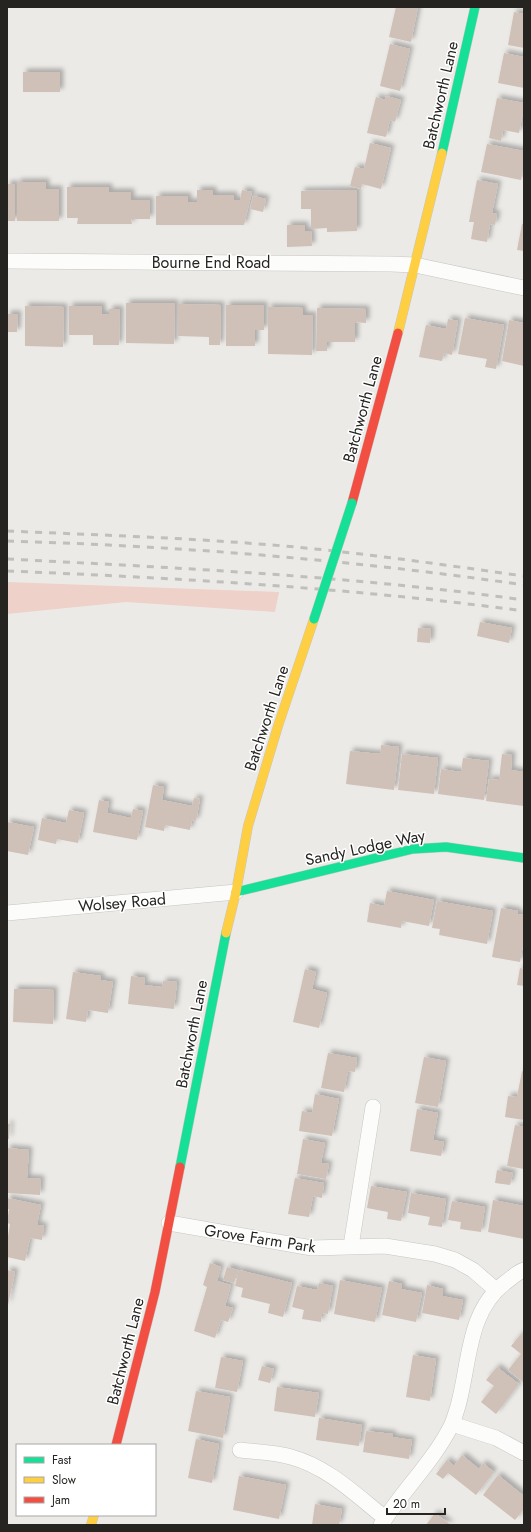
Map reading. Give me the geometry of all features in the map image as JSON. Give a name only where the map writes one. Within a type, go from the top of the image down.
[{"type":"street","name":"Batchworth Lane","points":[[116,1444],[140,1354],[169,1223],[248,826],[278,726],[352,503],[374,426],[453,108],[475,7]]},
{"type":"street","name":"Bourne End Road","points":[[7,261],[415,265],[524,288]]},
{"type":"street","name":"Sandy Lodge Way","points":[[236,892],[414,849],[446,847],[524,858]]},
{"type":"street","name":"Wolsey Road","points":[[7,913],[236,892]]},
{"type":"street","points":[[351,1246],[373,1107]]},
{"type":"street","name":"Grove Farm Park","points":[[169,1223],[312,1248],[385,1246],[435,1254],[455,1260],[473,1270],[496,1290]]},
{"type":"street","points":[[240,1450],[291,1456],[323,1470],[342,1484],[383,1522],[440,1446],[452,1424],[461,1392],[473,1330],[482,1311],[496,1290],[524,1270]]},
{"type":"street","points":[[452,1424],[496,1438],[524,1453]]},
{"type":"shaded area","points":[[7,582],[279,592],[275,612],[126,602],[7,614]]},
{"type":"building","points":[[396,7],[418,7],[411,42],[389,37]]},
{"type":"building","points":[[514,12],[524,14],[524,48],[508,45]]},
{"type":"building","points":[[390,44],[410,49],[400,91],[380,86]]},
{"type":"building","points":[[504,53],[524,57],[524,88],[498,83]]},
{"type":"building","points":[[23,72],[60,72],[60,92],[23,92]]},
{"type":"building","points":[[386,96],[401,100],[395,122],[390,120],[386,137],[367,133],[376,97],[385,100]]},
{"type":"building","points":[[497,98],[524,103],[524,118],[522,118],[519,133],[503,130],[501,141],[489,138]]},
{"type":"building","points":[[370,143],[391,148],[381,189],[362,184],[361,189],[350,186],[355,167],[364,169]]},
{"type":"building","points":[[487,144],[524,151],[524,164],[521,180],[481,172]]},
{"type":"building","points":[[477,180],[498,184],[492,213],[497,214],[495,225],[490,224],[487,242],[471,239],[474,222],[469,222]]},
{"type":"building","points":[[17,182],[46,182],[46,189],[59,189],[59,221],[17,221]]},
{"type":"building","points":[[7,184],[15,184],[15,221],[7,221]]},
{"type":"building","points":[[67,187],[109,187],[109,192],[131,192],[131,200],[150,200],[150,219],[131,219],[132,224],[77,224],[78,218],[67,218]]},
{"type":"building","points":[[197,190],[213,190],[213,195],[234,195],[234,200],[240,200],[242,190],[252,192],[244,225],[156,225],[156,196],[188,196],[188,202],[197,202]]},
{"type":"building","points":[[357,190],[357,231],[327,232],[327,228],[311,229],[311,209],[301,209],[301,191]]},
{"type":"building","points":[[253,196],[266,199],[263,212],[250,209]]},
{"type":"building","points":[[522,224],[524,224],[524,251],[517,250]]},
{"type":"building","points":[[287,225],[305,225],[305,231],[311,231],[312,246],[287,247]]},
{"type":"building","points":[[126,303],[175,303],[174,344],[126,343]]},
{"type":"building","points":[[178,304],[221,305],[220,345],[209,345],[209,337],[178,336]]},
{"type":"building","points":[[226,305],[264,305],[264,330],[255,330],[255,346],[226,346]]},
{"type":"building","points":[[25,306],[64,307],[63,347],[25,346]]},
{"type":"building","points":[[69,306],[102,306],[102,314],[109,315],[109,309],[120,309],[119,345],[93,345],[93,335],[69,335]]},
{"type":"building","points":[[268,307],[303,308],[303,315],[313,315],[312,355],[268,354]]},
{"type":"building","points":[[317,308],[366,309],[366,323],[355,322],[355,342],[327,342],[327,351],[316,351]]},
{"type":"building","points":[[7,314],[18,314],[17,332],[7,332]]},
{"type":"building","points":[[465,318],[504,325],[496,369],[485,367],[487,359],[458,354]]},
{"type":"building","points":[[448,319],[458,321],[452,355],[444,353],[442,361],[419,357],[426,325],[446,329]]},
{"type":"building","points":[[509,320],[524,323],[524,366],[502,361]]},
{"type":"building","points":[[480,622],[512,628],[509,643],[477,636]]},
{"type":"building","points":[[418,628],[431,629],[430,643],[417,642]]},
{"type":"building","points":[[381,745],[399,747],[394,790],[346,784],[350,751],[380,754]]},
{"type":"building","points":[[402,754],[438,758],[434,794],[398,790]]},
{"type":"building","points":[[502,754],[512,755],[511,770],[524,772],[524,806],[486,801],[489,779],[499,780]]},
{"type":"building","points":[[463,758],[489,761],[484,800],[438,794],[441,769],[461,772]]},
{"type":"building","points":[[153,785],[164,787],[162,800],[192,806],[194,798],[200,799],[196,821],[192,820],[190,830],[165,825],[164,831],[145,827]]},
{"type":"building","points":[[99,800],[109,802],[107,813],[131,818],[133,809],[143,811],[137,840],[93,832]]},
{"type":"building","points":[[69,810],[84,813],[78,843],[57,839],[56,844],[38,840],[42,818],[66,823]]},
{"type":"building","points":[[7,822],[34,827],[28,855],[7,851]]},
{"type":"building","points":[[387,891],[434,900],[429,926],[402,921],[401,928],[367,922],[370,903],[384,906]]},
{"type":"building","points":[[437,901],[493,911],[487,944],[439,935],[440,929],[432,928]]},
{"type":"building","points":[[501,908],[518,911],[517,914],[524,915],[524,939],[520,962],[492,957]]},
{"type":"building","points":[[520,968],[524,969],[524,986],[517,985]]},
{"type":"building","points":[[305,969],[316,972],[312,989],[327,993],[319,1028],[293,1022]]},
{"type":"building","points":[[73,972],[101,976],[101,980],[113,982],[108,1013],[88,1010],[86,1022],[66,1019]]},
{"type":"building","points":[[131,976],[145,978],[144,985],[162,987],[163,981],[177,982],[174,1009],[128,1004]]},
{"type":"building","points":[[14,989],[54,990],[53,1024],[13,1022]]},
{"type":"building","points":[[328,1053],[357,1058],[355,1072],[348,1071],[344,1092],[321,1088]]},
{"type":"building","points":[[424,1057],[446,1061],[438,1107],[415,1103]]},
{"type":"building","points":[[522,1071],[524,1072],[524,1120],[505,1117],[508,1096],[517,1097]]},
{"type":"building","points":[[315,1094],[339,1099],[332,1136],[299,1131],[302,1111],[312,1113]]},
{"type":"building","points":[[417,1109],[438,1113],[433,1140],[444,1142],[441,1156],[410,1151]]},
{"type":"building","points":[[7,1124],[10,1124],[9,1139],[7,1139]]},
{"type":"building","points":[[515,1125],[524,1127],[524,1169],[507,1166]]},
{"type":"building","points":[[303,1139],[325,1143],[321,1163],[329,1164],[326,1179],[297,1174]]},
{"type":"building","points":[[7,1148],[29,1150],[27,1178],[41,1179],[40,1195],[7,1193]]},
{"type":"building","points":[[497,1170],[513,1173],[510,1185],[495,1183]]},
{"type":"building","points":[[295,1178],[324,1183],[322,1198],[313,1196],[309,1217],[288,1214]]},
{"type":"building","points":[[371,1186],[407,1192],[401,1221],[387,1219],[388,1212],[367,1208]]},
{"type":"building","points":[[411,1193],[446,1199],[442,1227],[428,1225],[430,1217],[408,1213]]},
{"type":"building","points":[[7,1198],[41,1205],[37,1225],[44,1226],[42,1240],[30,1238],[25,1261],[7,1257],[7,1242],[10,1224],[7,1223],[9,1209],[7,1209]]},
{"type":"building","points":[[493,1200],[524,1206],[524,1239],[488,1232]]},
{"type":"building","points":[[452,1201],[485,1207],[481,1232],[460,1229],[461,1222],[448,1220]]},
{"type":"building","points":[[210,1263],[221,1267],[217,1281],[231,1285],[225,1306],[233,1308],[228,1322],[221,1320],[215,1338],[194,1331],[207,1287],[203,1285]]},
{"type":"building","points":[[227,1267],[238,1270],[234,1283],[223,1280]]},
{"type":"building","points":[[7,1270],[15,1272],[8,1305],[7,1305]]},
{"type":"building","points":[[239,1270],[292,1283],[283,1317],[268,1313],[270,1304],[241,1297],[243,1288],[235,1286]]},
{"type":"building","points":[[340,1280],[382,1288],[375,1322],[334,1314]]},
{"type":"building","points":[[389,1281],[402,1284],[401,1289],[422,1293],[416,1322],[382,1315]]},
{"type":"building","points":[[319,1283],[333,1286],[328,1314],[322,1313],[321,1322],[302,1319],[304,1310],[292,1307],[297,1286],[317,1290]]},
{"type":"building","points":[[427,1285],[443,1289],[442,1296],[463,1300],[459,1320],[422,1313]]},
{"type":"building","points":[[521,1334],[524,1337],[523,1382],[508,1370],[521,1354],[511,1346]]},
{"type":"building","points":[[413,1355],[436,1359],[430,1401],[406,1397]]},
{"type":"building","points":[[221,1357],[243,1361],[237,1392],[215,1388]]},
{"type":"building","points":[[262,1366],[274,1369],[270,1383],[258,1380]]},
{"type":"building","points":[[497,1367],[519,1384],[496,1414],[481,1402],[494,1386],[486,1380]]},
{"type":"building","points":[[277,1387],[319,1393],[315,1417],[274,1411]]},
{"type":"building","points":[[196,1391],[230,1397],[223,1438],[188,1431]]},
{"type":"building","points":[[319,1418],[362,1425],[359,1446],[316,1440]]},
{"type":"building","points":[[366,1431],[393,1434],[392,1437],[412,1440],[409,1459],[363,1452]]},
{"type":"building","points":[[196,1439],[219,1444],[212,1483],[188,1478]]},
{"type":"building","points":[[462,1455],[479,1469],[483,1463],[494,1472],[476,1495],[448,1473],[443,1479],[436,1474],[447,1460],[454,1466]]},
{"type":"building","points":[[498,1475],[524,1496],[524,1509],[515,1520],[483,1495]]},
{"type":"building","points":[[239,1476],[286,1485],[279,1519],[233,1510]]},
{"type":"building","points":[[315,1504],[342,1509],[339,1525],[312,1525]]},
{"type":"building","points":[[435,1513],[451,1525],[426,1525]]},
{"type":"railway","points":[[7,531],[180,539],[284,546],[374,556],[524,576]]},
{"type":"railway","points":[[7,541],[137,546],[331,561],[524,585]]},
{"type":"railway","points":[[7,559],[331,579],[524,600]]},
{"type":"railway","points":[[7,571],[266,585],[395,596],[524,611]]},
{"type":"traffic: fast","points":[[442,153],[475,7]]},
{"type":"traffic: fast","points":[[314,619],[352,503]]},
{"type":"traffic: fast","points":[[236,892],[413,849],[446,847],[524,858]]},
{"type":"traffic: fast","points":[[180,1167],[226,933]]},
{"type":"traffic: slow","points":[[398,333],[442,153]]},
{"type":"traffic: slow","points":[[226,933],[236,892],[248,826],[278,726],[314,619]]},
{"type":"traffic: slow","points":[[91,1525],[94,1516]]},
{"type":"traffic: jam","points":[[352,503],[398,333]]},
{"type":"traffic: jam","points":[[116,1444],[155,1292],[180,1167]]}]
